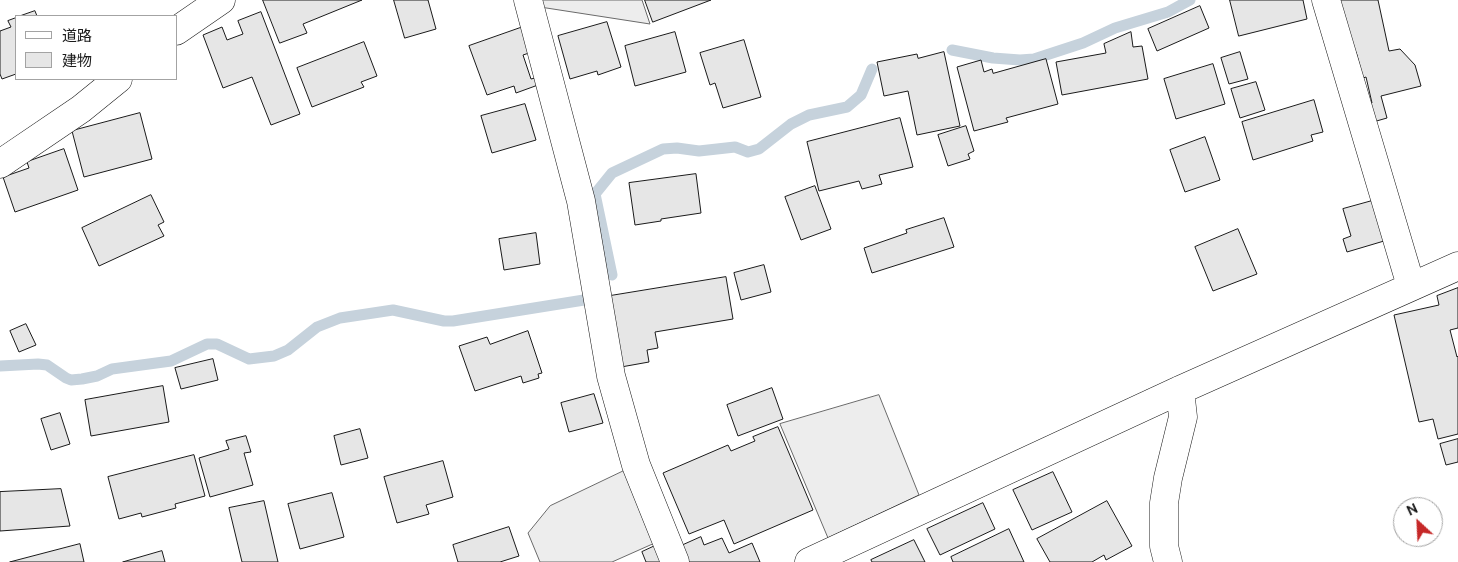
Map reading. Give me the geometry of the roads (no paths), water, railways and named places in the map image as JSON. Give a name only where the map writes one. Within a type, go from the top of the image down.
[{"type":"street","points":[[178,30],[221,0]]},
{"type":"street","points":[[528,0],[581,201],[611,376],[636,465],[675,562]]},
{"type":"street","points":[[1326,0],[1411,286]]},
{"type":"street","points":[[0,164],[81,109],[117,80]]},
{"type":"street","points":[[809,562],[1180,390],[1458,266]]},
{"type":"street","points":[[1168,562],[1164,546],[1164,503],[1183,417],[1180,390]]},
{"type":"waterway","points":[[952,50],[993,58],[1034,59],[1083,43],[1115,28],[1168,12],[1190,0]]},
{"type":"waterway","points":[[612,275],[595,194],[612,173],[663,149],[677,148],[699,151],[735,147],[748,152],[759,149],[791,124],[809,115],[847,107],[861,95],[872,69]]},
{"type":"waterway","points":[[0,366],[47,365],[66,378],[71,380],[82,379],[97,376],[112,369],[171,361],[207,344],[217,344],[249,359],[274,356],[288,350],[317,327],[340,318],[393,310],[444,321],[453,321],[584,300]]}]
